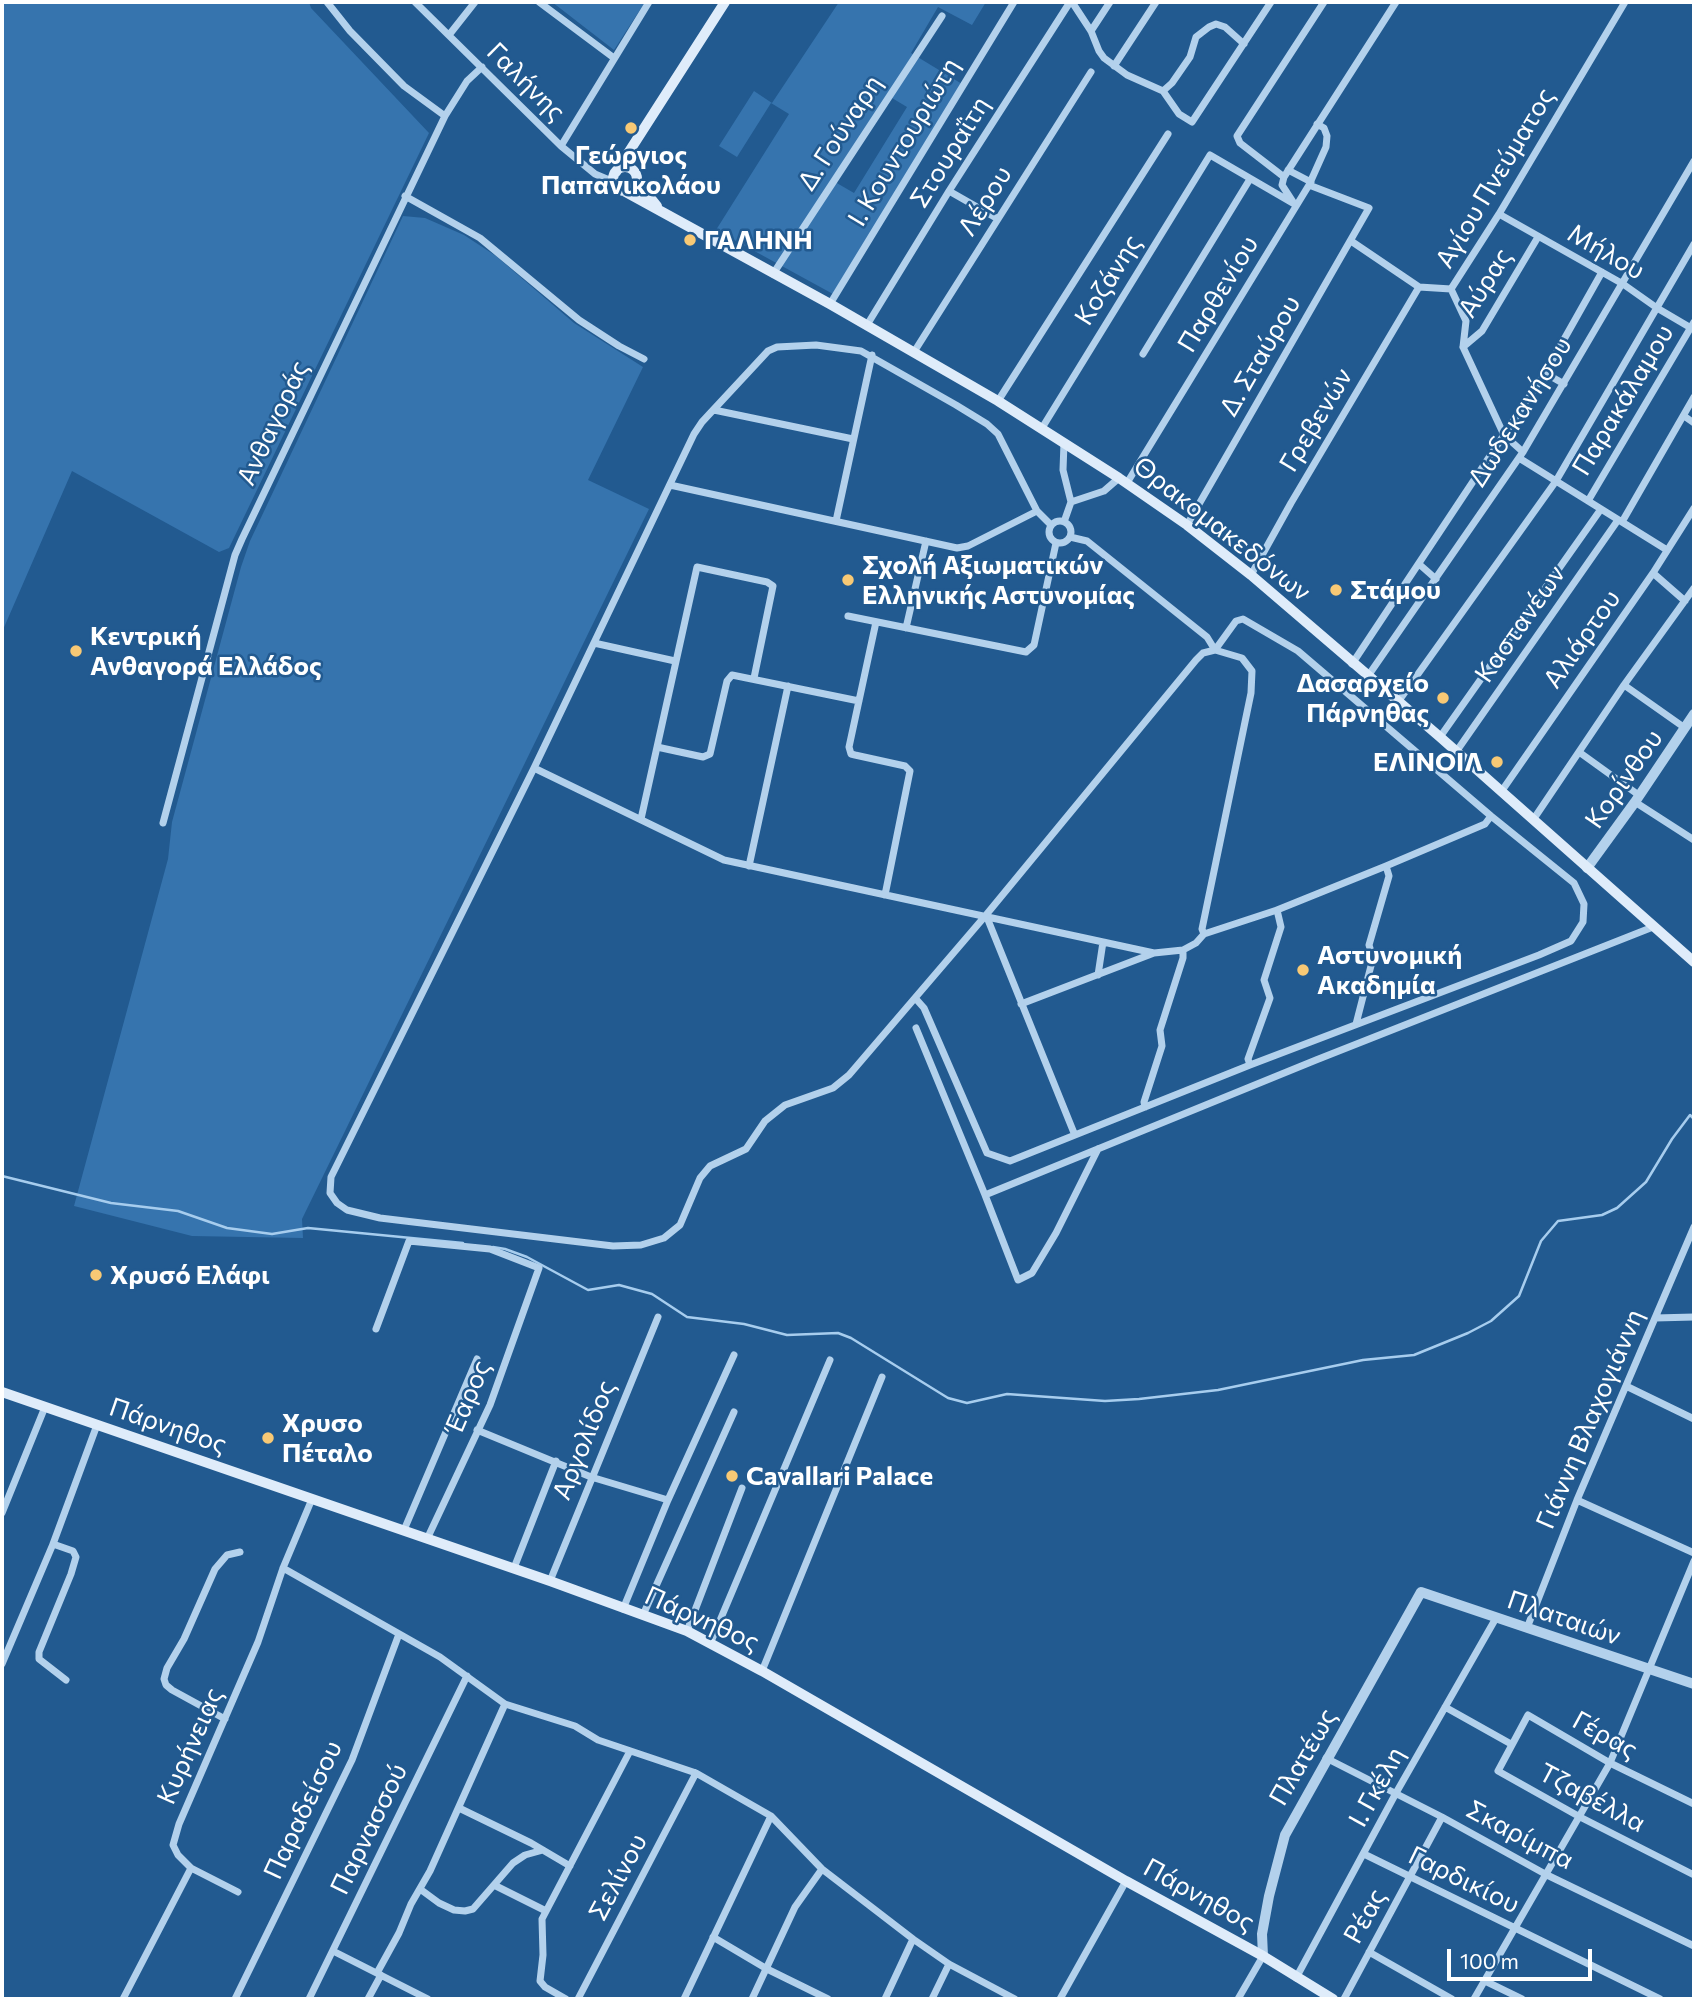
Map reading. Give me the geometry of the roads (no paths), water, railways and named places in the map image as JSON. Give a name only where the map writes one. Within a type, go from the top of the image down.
[{"type":"main road","points":[[615,177],[725,2]]},
{"type":"main road","points":[[624,191],[631,190],[635,176],[635,142]]},
{"type":"main road","points":[[615,177],[622,168],[635,176]]},
{"type":"main road","name":"Θρακομακεδόνων","points":[[635,176],[649,199],[664,212]]},
{"type":"main road","name":"Θρακομακεδόνων","points":[[615,177],[618,189],[830,304],[998,401],[1123,480],[1187,525],[1251,575],[1440,737],[1694,962]]},
{"type":"main road","name":"Πάρνηθος","points":[[2,1392],[514,1568],[687,1631],[1263,1956],[1318,1996],[1333,1999]]},
{"type":"street","points":[[327,2],[350,31],[404,86],[444,116]]},
{"type":"street","name":"Γαλήνης","points":[[415,2],[561,146],[600,177],[615,177]]},
{"type":"street","points":[[449,35],[475,2]]},
{"type":"street","points":[[539,2],[614,58]]},
{"type":"street","points":[[561,146],[649,2]]},
{"type":"street","name":"Ι. Κουντουριώτη","points":[[830,304],[1014,2]]},
{"type":"street","points":[[1071,2],[1091,31],[1099,51],[1114,66],[1127,75],[1163,91],[1178,114],[1192,122],[1271,2]]},
{"type":"street","name":"Στουραΐτη","points":[[867,325],[949,191],[1071,2]]},
{"type":"street","points":[[1091,31],[1110,2]]},
{"type":"street","points":[[1114,66],[1156,2]]},
{"type":"street","points":[[1310,183],[1286,173],[1237,139],[1324,2]]},
{"type":"street","points":[[1296,205],[1282,185],[1286,173],[1396,2]]},
{"type":"street","name":"Αγίου Πνεύματος","points":[[1625,2],[1499,214],[1451,289],[1465,321],[1463,347],[1504,435],[1521,455],[1556,481],[1667,550]]},
{"type":"street","name":"Δ. Γούναρη","points":[[773,274],[942,16]]},
{"type":"street","points":[[1163,91],[1190,57],[1196,37],[1209,27],[1216,24],[1225,27],[1244,44]]},
{"type":"street","name":"Ανθαγοράς","points":[[163,823],[235,555],[444,116],[467,81],[482,67]]},
{"type":"street","name":"Λέρου","points":[[914,352],[1091,72]]},
{"type":"street","name":"Παρθενίου","points":[[1123,480],[1310,183],[1326,147],[1327,136],[1324,128],[1318,124]]},
{"type":"street","points":[[998,401],[1168,134]]},
{"type":"street","name":"Κοζάνης","points":[[1042,428],[1210,155],[1250,179]]},
{"type":"street","name":"Δωδεκανήσου","points":[[1367,677],[1521,455],[1694,161]]},
{"type":"street","points":[[1143,354],[1250,179],[1296,205]]},
{"type":"street","name":"Δ. Σταύρου","points":[[1187,525],[1369,208],[1310,183]]},
{"type":"street","points":[[949,191],[998,219]]},
{"type":"street","points":[[405,196],[480,238],[579,320],[644,359]]},
{"type":"street","name":"Μήλου","points":[[1499,214],[1623,284],[1657,308],[1693,324]]},
{"type":"street","name":"Αύρας","points":[[1463,347],[1482,331],[1538,237]]},
{"type":"street","points":[[1351,241],[1419,287],[1451,289]]},
{"type":"street","points":[[1398,702],[1556,481],[1694,244]]},
{"type":"street","name":"Δωδεκανήσου","points":[[1352,664],[1545,373],[1602,272]]},
{"type":"street","name":"Γρεβενών","points":[[1251,575],[1419,287]]},
{"type":"street","name":"Παρακάλαμου","points":[[1588,500],[1693,324]]},
{"type":"street","points":[[916,999],[924,1008],[987,1153],[1010,1161],[1074,1133],[1539,955],[1571,941],[1583,922],[1584,904],[1574,883],[1491,816],[1298,651],[1243,619],[1236,621],[1215,649],[1203,653],[1196,660],[916,999],[849,1075],[833,1088],[785,1105],[765,1121],[746,1150],[704,1171],[680,1225],[664,1238],[641,1245],[613,1246],[380,1218],[353,1213],[342,1207],[330,1193],[331,1177],[534,768],[698,427],[772,349],[827,345],[855,349],[872,355],[993,429],[1002,441],[1037,511],[1051,525]]},
{"type":"street","points":[[836,521],[872,355]]},
{"type":"street","points":[[1545,373],[1564,384]]},
{"type":"street","name":"Καστανέων","points":[[1456,752],[1620,521],[1694,397]]},
{"type":"street","points":[[713,410],[853,439]]},
{"type":"street","points":[[1684,416],[1694,423]]},
{"type":"street","points":[[1064,442],[1063,470],[1071,502],[1064,522]]},
{"type":"street","points":[[1071,502],[1104,491],[1123,480]]},
{"type":"street","points":[[670,485],[957,548],[968,546],[1037,511]]},
{"type":"street","name":"Αλιάρτου","points":[[1501,792],[1653,573],[1694,508]]},
{"type":"street","points":[[1440,737],[1601,509]]},
{"type":"street","points":[[1056,543],[1049,535],[1051,525],[1057,521],[1064,522],[1069,527],[1070,537]]},
{"type":"street","points":[[1056,543],[1065,542],[1070,537]]},
{"type":"street","points":[[1070,537],[1087,541],[1207,637],[1215,649],[1241,658],[1252,671],[1251,693],[1203,934]]},
{"type":"street","points":[[906,628],[926,541]]},
{"type":"street","points":[[848,616],[1026,652],[1034,645],[1056,543]]},
{"type":"street","points":[[1419,564],[1436,579]]},
{"type":"street","points":[[641,819],[697,567],[767,582],[773,586],[754,678]]},
{"type":"street","points":[[1653,573],[1685,601]]},
{"type":"street","points":[[1533,820],[1624,685],[1694,588]]},
{"type":"street","points":[[876,622],[849,747],[852,754],[905,766],[911,771],[885,895]]},
{"type":"street","points":[[594,643],[675,661]]},
{"type":"street","points":[[657,747],[706,757],[711,751],[729,677],[736,674],[859,701]]},
{"type":"street","points":[[749,866],[788,685]]},
{"type":"street","points":[[1624,685],[1685,728]]},
{"type":"street","name":"Κορίνθου","points":[[1587,867],[1638,799],[1694,714]]},
{"type":"street","points":[[1579,752],[1694,841]]},
{"type":"street","points":[[534,768],[724,860],[1154,953]]},
{"type":"street","points":[[1021,1004],[1154,953],[1183,950],[1196,943],[1203,934],[1277,910],[1386,866],[1485,824],[1491,816]]},
{"type":"street","points":[[1356,1024],[1373,958],[1368,945],[1389,876],[1386,866]]},
{"type":"street","points":[[1250,1065],[1248,1059],[1270,998],[1264,980],[1281,927],[1277,910]]},
{"type":"street","points":[[986,915],[1074,1133]]},
{"type":"street","points":[[985,1195],[1653,927]]},
{"type":"street","points":[[1098,975],[1103,942]]},
{"type":"street","points":[[1145,1107],[1144,1102],[1162,1046],[1160,1030],[1183,958],[1183,950]]},
{"type":"street","points":[[916,1028],[1018,1280],[1032,1273],[1056,1233],[1098,1149]]},
{"type":"street","name":"Γιάννη Βλαχογιάννη","points":[[1527,1628],[1577,1500],[1694,1227]]},
{"type":"street","name":"Έαρος","points":[[376,1329],[410,1241],[490,1249],[539,1268],[490,1405],[427,1539]]},
{"type":"street","name":"Αργολίδος","points":[[550,1581],[658,1317]]},
{"type":"street","points":[[1655,1318],[1694,1317]]},
{"type":"street","points":[[623,1609],[668,1500],[734,1355]]},
{"type":"street","points":[[404,1530],[477,1359]]},
{"type":"street","points":[[710,1643],[830,1360]]},
{"type":"street","points":[[762,1671],[882,1377]]},
{"type":"street","points":[[1626,1386],[1694,1419]]},
{"type":"street","points":[[2,1513],[45,1407]]},
{"type":"street","points":[[643,1615],[734,1412]]},
{"type":"street","points":[[2,1664],[52,1544],[97,1425]]},
{"type":"street","points":[[477,1430],[591,1476],[668,1500]]},
{"type":"street","points":[[514,1568],[556,1461]]},
{"type":"street","points":[[687,1631],[742,1488]]},
{"type":"street","name":"Κυρήνειας","points":[[191,1868],[178,1855],[173,1845],[179,1824],[258,1642],[312,1499]]},
{"type":"street","points":[[1577,1500],[1694,1553]]},
{"type":"street","points":[[52,1544],[73,1551],[76,1557],[39,1651],[39,1658],[66,1680]]},
{"type":"street","points":[[225,1719],[172,1690],[164,1679],[215,1569],[227,1555],[240,1552]]},
{"type":"street","points":[[1474,1999],[1610,1763],[1694,1561]]},
{"type":"street","points":[[284,1568],[440,1657],[505,1704],[575,1726],[598,1740],[696,1773],[771,1816],[822,1869],[913,1939],[950,1964],[1015,1999]]},
{"type":"street","name":"Πλαταιών","points":[[1421,1592],[1694,1684]]},
{"type":"street","name":"Πλατέως","points":[[1263,1956],[1263,1928],[1281,1844],[1290,1822],[1421,1592]]},
{"type":"street","name":"Ι. Γκέλη","points":[[1296,1978],[1396,1793],[1496,1618]]},
{"type":"street","name":"Παραδείσου","points":[[234,1999],[352,1760],[399,1634]]},
{"type":"street","name":"Παρνασσού","points":[[309,1999],[467,1676]]},
{"type":"street","points":[[368,1999],[505,1704]]},
{"type":"street","points":[[1445,1707],[1511,1744]]},
{"type":"street","name":"Γέρας","points":[[1511,1744],[1528,1715],[1610,1763],[1694,1804]]},
{"type":"street","name":"Τζαβέλλα","points":[[1511,1744],[1498,1771],[1580,1817],[1694,1875]]},
{"type":"street","points":[[566,1999],[540,1981],[543,1955],[542,1919],[630,1751]]},
{"type":"street","name":"Σκαρίμπα","points":[[1326,1758],[1442,1816],[1547,1875],[1694,1947]]},
{"type":"street","name":"Σελίνου","points":[[578,1999],[696,1773]]},
{"type":"street","points":[[458,1808],[570,1866]]},
{"type":"street","points":[[684,1999],[771,1816]]},
{"type":"street","name":"Ρέας","points":[[1344,1999],[1442,1816]]},
{"type":"street","points":[[420,1889],[454,1910],[474,1909],[513,1863],[524,1855],[543,1850]]},
{"type":"street","name":"Γαρδικίου","points":[[1364,1854],[1660,1999]]},
{"type":"street","points":[[122,1999],[191,1868],[238,1892]]},
{"type":"street","points":[[752,1999],[795,1907],[822,1869]]},
{"type":"street","points":[[1060,1999],[1126,1881]]},
{"type":"street","points":[[494,1885],[546,1911]]},
{"type":"street","points":[[713,1937],[767,1969],[828,1999]]},
{"type":"street","points":[[885,1999],[913,1939]]},
{"type":"street","points":[[333,1951],[428,1999]]},
{"type":"street","points":[[1369,1952],[1452,1999]]},
{"type":"street","points":[[1238,1999],[1263,1956]]},
{"type":"street","points":[[932,1999],[950,1964]]},
{"type":"street","points":[[1485,1981],[1522,1999]]},
{"type":"waterway","points":[[493,1247],[527,1257],[588,1290],[619,1285],[652,1294],[687,1317],[744,1324],[787,1335],[838,1333],[851,1338],[948,1398],[967,1403],[1007,1394],[1105,1401],[1139,1399],[1218,1390],[1363,1360],[1414,1355],[1468,1333],[1491,1321],[1519,1296],[1541,1241],[1558,1221],[1602,1215],[1617,1208],[1646,1182],[1690,1115],[1694,1119]]},
{"type":"waterway","points":[[2,1176],[111,1203],[178,1211],[227,1228],[272,1234],[308,1228],[463,1243]]},
{"type":"place","name":"Γεώργιος Παπανικολάου","points":[[631,128]]},
{"type":"place","name":"ΓΑΛΗΝΗ","points":[[690,240]]},
{"type":"place","name":"Σχολή Αξιωματικών Ελληνικής Αστυνομίας","points":[[848,580]]},
{"type":"place","name":"Στάμου","points":[[1336,590]]},
{"type":"place","name":"Κεντρική Ανθαγορά Ελλάδος","points":[[76,651]]},
{"type":"place","name":"Δασαρχείο Πάρνηθας","points":[[1443,698]]},
{"type":"place","name":"ΕΛΙΝΟΙΛ","points":[[1497,762]]},
{"type":"place","name":"Αστυνομική Ακαδημία","points":[[1303,970]]},
{"type":"place","name":"Χρυσό Ελάφι","points":[[96,1275]]},
{"type":"place","name":"Χρυσο Πέταλο","points":[[268,1438]]},
{"type":"place","name":"Cavallari Palace","points":[[732,1476]]}]
